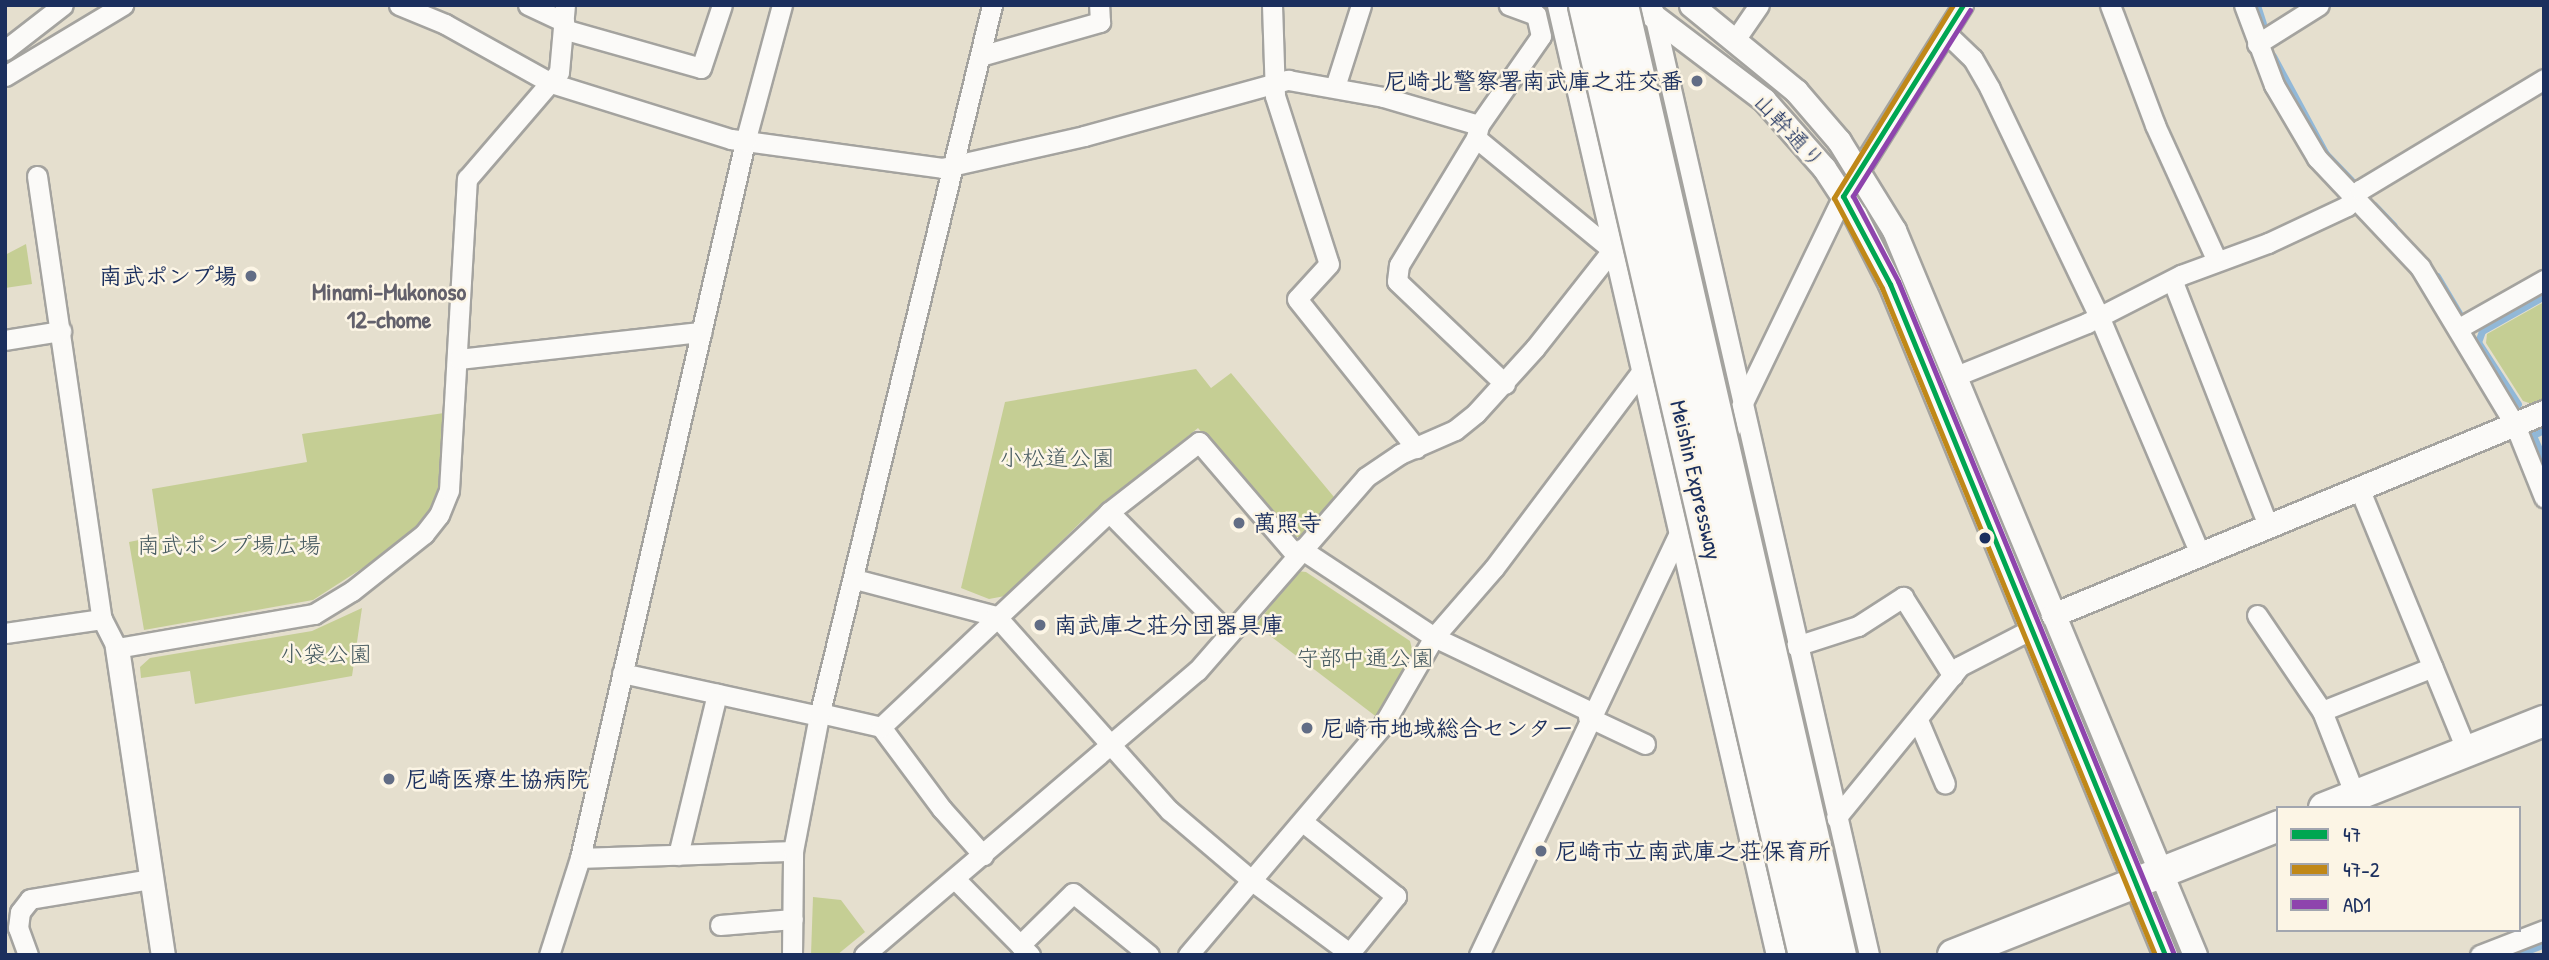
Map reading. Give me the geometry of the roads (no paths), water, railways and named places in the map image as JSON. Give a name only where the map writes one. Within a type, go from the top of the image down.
[{"type":"highway","name":"Meishin Expressway","points":[[1620,5],[1838,955]]},
{"type":"highway","name":"Meishin Expressway","points":[[1567,9],[1806,955]]},
{"type":"main road","points":[[2329,806],[2544,720]]},
{"type":"main road","points":[[1953,955],[2276,827]]},
{"type":"street","points":[[5,50],[63,5]]},
{"type":"street","points":[[5,76],[123,5]]},
{"type":"street","points":[[399,5],[445,24],[551,83],[745,142],[954,169],[1274,83],[1335,87],[1477,132],[1612,250]]},
{"type":"street","points":[[528,5],[701,68],[722,5]]},
{"type":"street","points":[[549,955],[580,858],[745,142],[782,5]]},
{"type":"street","points":[[792,955],[793,851],[820,715],[992,5]]},
{"type":"street","points":[[981,57],[1100,22],[1098,5]]},
{"type":"street","points":[[1272,5],[1274,83],[1279,113],[1329,264],[1297,299],[1416,447]]},
{"type":"street","points":[[1335,87],[1362,5]]},
{"type":"street","points":[[1505,384],[1397,281],[1399,265],[1477,132],[1541,36],[1536,16],[1509,5]]},
{"type":"street","name":"山幹通り","points":[[1691,5],[1796,91],[1859,171],[1903,249],[2053,615],[2147,878],[2165,955]]},
{"type":"street","points":[[1479,955],[1590,715],[1843,196],[1963,5]]},
{"type":"street","points":[[2110,5],[2155,125],[2217,261]]},
{"type":"street","points":[[2244,5],[2274,85],[2317,158],[2420,268],[2459,328],[2515,425],[2544,497]]},
{"type":"street","points":[[2257,44],[2319,5]]},
{"type":"street","points":[[1735,40],[1757,6]]},
{"type":"street","points":[[1539,26],[1567,9],[1612,250],[1776,955]]},
{"type":"street","points":[[1648,9],[1743,404],[1796,646],[1869,955]]},
{"type":"street","name":"山幹通り","points":[[1648,9],[1764,100],[1843,196],[1890,284],[2030,630],[2147,878],[2195,955]]},
{"type":"street","points":[[117,648],[314,614],[400,555],[439,515],[449,490],[459,359],[467,179],[559,72],[564,19]]},
{"type":"street","points":[[1946,33],[1979,68],[2099,316],[2200,554]]},
{"type":"street","points":[[1956,376],[2099,316],[2217,261],[2268,243],[2347,206],[2354,197],[2544,79]]},
{"type":"street","points":[[37,176],[102,619],[117,648],[163,955]]},
{"type":"street","points":[[864,955],[1112,743],[1154,711],[1229,634],[1366,477],[1416,447],[1455,430],[1505,384],[1612,250]]},
{"type":"street","points":[[2459,328],[2544,280]]},
{"type":"street","points":[[2173,282],[2268,526]]},
{"type":"street","points":[[5,340],[61,331]]},
{"type":"street","points":[[459,359],[701,331]]},
{"type":"street","points":[[1195,952],[1251,880],[1383,725],[1434,637],[1494,568],[1641,372]]},
{"type":"street","points":[[2053,615],[2544,412]]},
{"type":"street","points":[[881,727],[1109,512],[1199,442],[1299,552],[1434,637],[1645,744]]},
{"type":"street","points":[[2360,488],[2467,751]]},
{"type":"street","points":[[1109,512],[1229,634]]},
{"type":"street","points":[[855,579],[996,616],[1170,811],[1251,880],[1351,954],[1396,896],[1303,822]]},
{"type":"street","points":[[1796,646],[1858,626],[1903,597],[1953,676]]},
{"type":"street","points":[[2257,614],[2322,711],[2355,795]]},
{"type":"street","points":[[5,633],[102,619]]},
{"type":"street","points":[[1754,859],[1839,827],[1960,666],[2030,630]]},
{"type":"street","points":[[2322,711],[2432,667]]},
{"type":"street","points":[[622,673],[881,727],[942,809],[982,855]]},
{"type":"street","points":[[678,855],[717,694]]},
{"type":"street","points":[[1918,720],[1945,784]]},
{"type":"street","points":[[580,858],[793,851]]},
{"type":"street","points":[[28,955],[19,928],[20,912],[30,899],[151,879]]},
{"type":"street","points":[[955,879],[1025,950],[1073,893],[1149,955]]},
{"type":"street","points":[[720,925],[793,919]]},
{"type":"street","points":[[2480,955],[2544,930]]},
{"type":"waterway","points":[[2257,5],[2263,23]]},
{"type":"waterway","points":[[2273,56],[2326,154],[2351,180]]},
{"type":"waterway","points":[[2374,205],[2393,225]]},
{"type":"waterway","points":[[2437,276],[2459,313]]},
{"type":"waterway","points":[[2518,404],[2478,342],[2482,331],[2544,296]]},
{"type":"waterway","points":[[2544,430],[2533,435],[2544,461]]},
{"type":"waterway","points":[[2516,955],[2544,944]]},
{"type":"place","name":"尼崎北警察署南武庫之荘交番","points":[[1697,81]]},
{"type":"place","name":"南武ポンプ場","points":[[251,276]]},
{"type":"place","name":"萬照寺","points":[[1239,523]]},
{"type":"place","name":"南武庫之荘分団器具庫","points":[[1040,625]]},
{"type":"place","name":"尼崎市地域総合センター","points":[[1307,728]]},
{"type":"place","name":"尼崎医療生協病院","points":[[389,779]]},
{"type":"place","name":"尼崎市立南武庫之荘保育所","points":[[1541,851]]},
{"type":"district","name":"Minami-Mukonoso 12-chome","points":[[389,306]]},
{"type":"park label","name":"小松道公園","points":[[1057,458]]},
{"type":"park label","name":"南武ポンプ場広場","points":[[229,545]]},
{"type":"park label","name":"小袋公園","points":[[326,654]]},
{"type":"park label","name":"守部中通公園","points":[[1365,658]]}]
